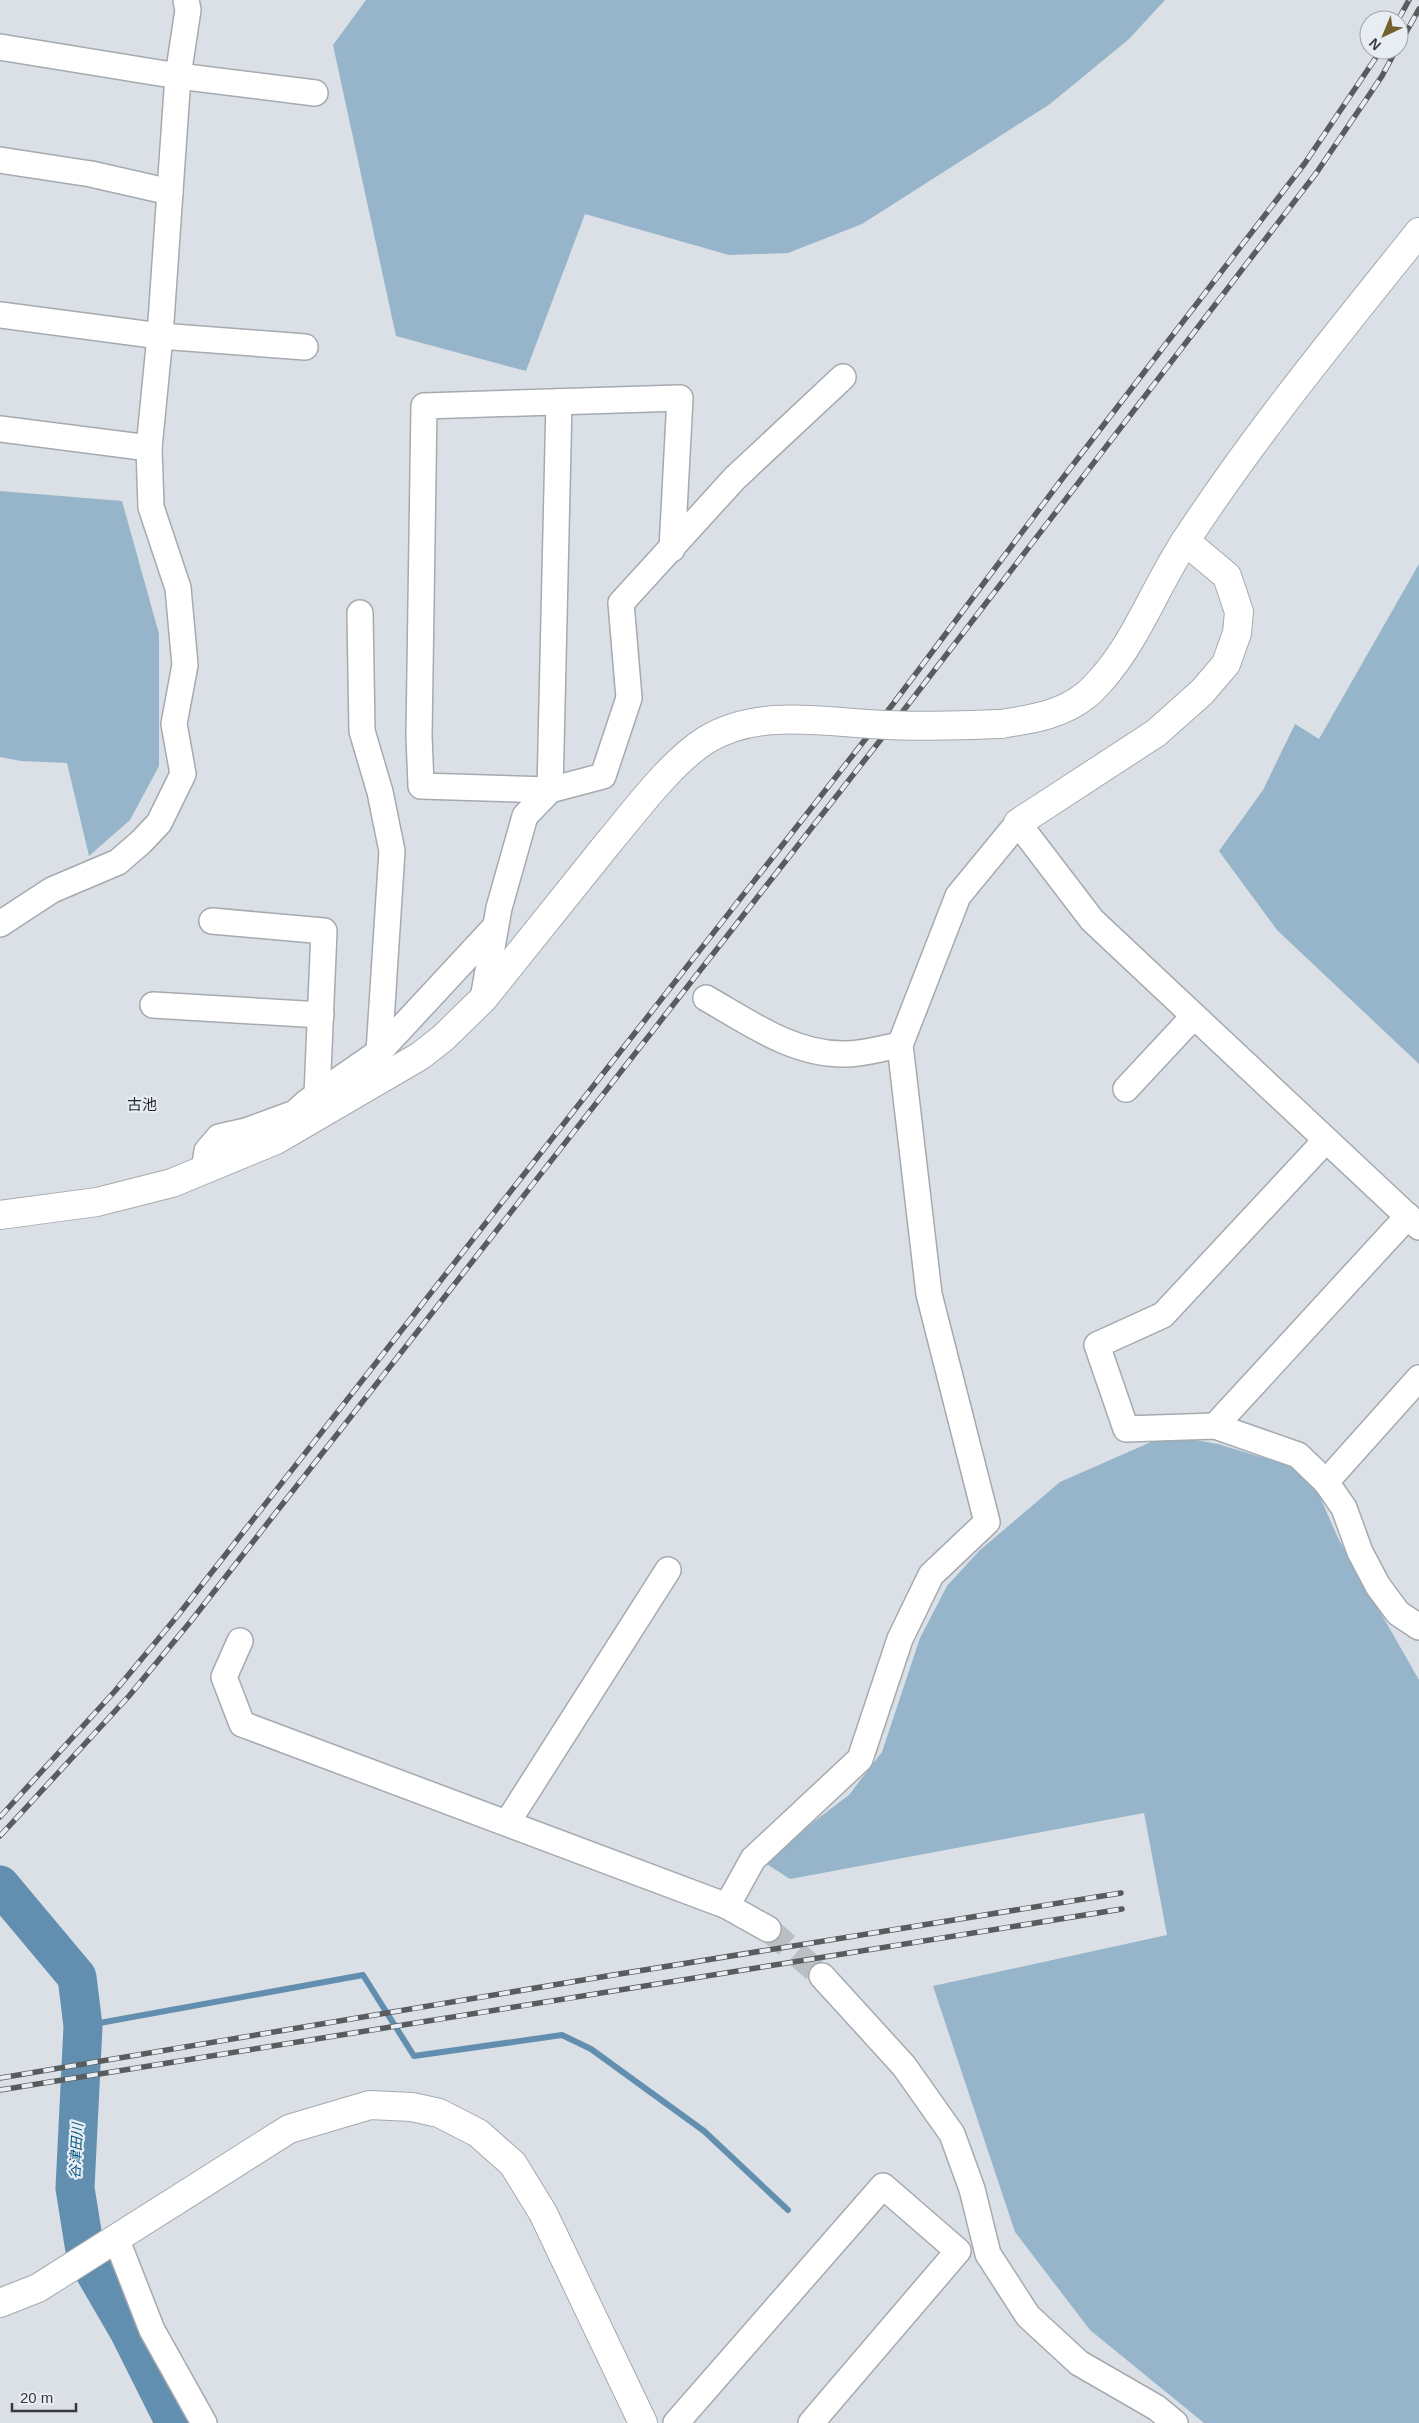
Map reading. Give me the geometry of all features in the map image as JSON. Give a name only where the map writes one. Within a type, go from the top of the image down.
[{"type":"street","points":[[0,924],[52,890],[118,862],[142,842],[159,823],[183,774],[174,724],[185,665],[178,588],[151,507],[149,448],[160,336],[178,76],[188,10],[186,0]]},
{"type":"street","points":[[0,47],[178,76],[315,93]]},
{"type":"street","points":[[0,160],[92,174],[170,192]]},
{"type":"street","points":[[0,1215],[97,1202],[172,1183],[276,1140],[420,1056],[483,999],[650,793],[705,740],[738,724],[796,719],[888,725],[1001,724],[1046,716],[1087,695],[1113,666],[1129,643],[1185,541],[1237,467],[1419,232]]},
{"type":"street","points":[[0,315],[160,336],[305,347]]},
{"type":"street","points":[[672,549],[680,398],[424,406],[419,736],[421,786],[550,790],[603,776],[629,698],[621,603],[672,549],[735,478],[843,377]]},
{"type":"street","points":[[483,999],[495,927],[525,816],[550,790],[559,402]]},
{"type":"street","points":[[0,430],[149,448]]},
{"type":"street","points":[[727,1906],[753,1859],[860,1759],[900,1639],[931,1575],[988,1522],[929,1294],[900,1045],[958,896],[1018,823],[1156,732],[1202,692],[1226,664],[1237,633],[1239,612],[1227,576],[1185,541]]},
{"type":"street","points":[[360,613],[362,730],[380,792],[392,851],[379,1052]]},
{"type":"street","points":[[1018,823],[1092,920],[1413,1221],[1215,1426]]},
{"type":"street","points":[[212,921],[324,931],[317,1095]]},
{"type":"street","points":[[204,1170],[207,1151],[219,1137],[276,1122],[294,1113],[379,1052],[495,927]]},
{"type":"street","points":[[706,998],[772,1036],[808,1050],[844,1054],[900,1045]]},
{"type":"street","points":[[152,1005],[321,1015]]},
{"type":"street","points":[[1126,1089],[1194,1016]]},
{"type":"street","points":[[1326,1140],[1163,1315],[1097,1345],[1126,1429],[1215,1426],[1298,1455],[1326,1482],[1344,1508],[1360,1552],[1378,1586],[1398,1613],[1419,1627]]},
{"type":"street","points":[[1326,1482],[1418,1382]]},
{"type":"street","points":[[507,1823],[668,1570]]},
{"type":"street","points":[[240,1641],[224,1677],[242,1724],[727,1906],[768,1929]]},
{"type":"street","points":[[822,1976],[904,2066],[952,2134],[972,2189],[988,2254],[1028,2316],[1079,2363],[1157,2408],[1175,2423]]},
{"type":"street","points":[[0,2303],[38,2288],[289,2130],[370,2105],[412,2107],[439,2113],[478,2133],[512,2164],[543,2213],[643,2423]]},
{"type":"street","points":[[676,2423],[883,2186],[958,2251],[811,2423]]},
{"type":"street","points":[[109,2242],[152,2330],[204,2423]]},
{"type":"shaded area","points":[[366,0],[1165,0],[1129,39],[1050,104],[862,224],[788,253],[729,255],[585,214],[526,371],[396,336],[333,45]]},
{"type":"shaded area","points":[[0,491],[122,501],[159,634],[159,766],[130,820],[89,856],[67,763],[21,761],[0,757]]},
{"type":"shaded area","points":[[1419,564],[1419,1064],[1277,930],[1219,851],[1263,790],[1295,724],[1319,739]]},
{"type":"shaded area","points":[[1167,1435],[1218,1444],[1309,1472],[1338,1538],[1419,1680],[1419,2423],[1204,2423],[1090,2330],[1015,2232],[933,1986],[1167,1935],[1144,1813],[790,1879],[762,1861],[849,1795],[882,1752],[920,1638],[947,1586],[979,1551],[1060,1482]]},
{"type":"waterway","name":"谷津田川","points":[[0,1885],[77,1977],[83,2026],[75,2188],[86,2257],[129,2331],[175,2423]]},
{"type":"waterway","points":[[83,2026],[363,1975],[414,2056],[562,2035],[591,2049],[704,2131],[788,2210]]},
{"type":"tunnel","points":[[768,1929],[822,1976]]},
{"type":"railway","points":[[1404,10],[1409,0]]},
{"type":"railway","points":[[1409,27],[1419,9]]},
{"type":"railway","points":[[0,1817],[115,1691],[179,1614],[893,704],[1062,479],[1305,163],[1374,60]]},
{"type":"railway","points":[[0,1836],[129,1696],[191,1621],[907,706],[1317,172],[1382,76],[1391,60]]},
{"type":"railway","points":[[0,2078],[607,1976],[1121,1893]]},
{"type":"railway","points":[[0,2090],[1122,1909]]},
{"type":"district","name":"古池","points":[[142,1105]]}]
